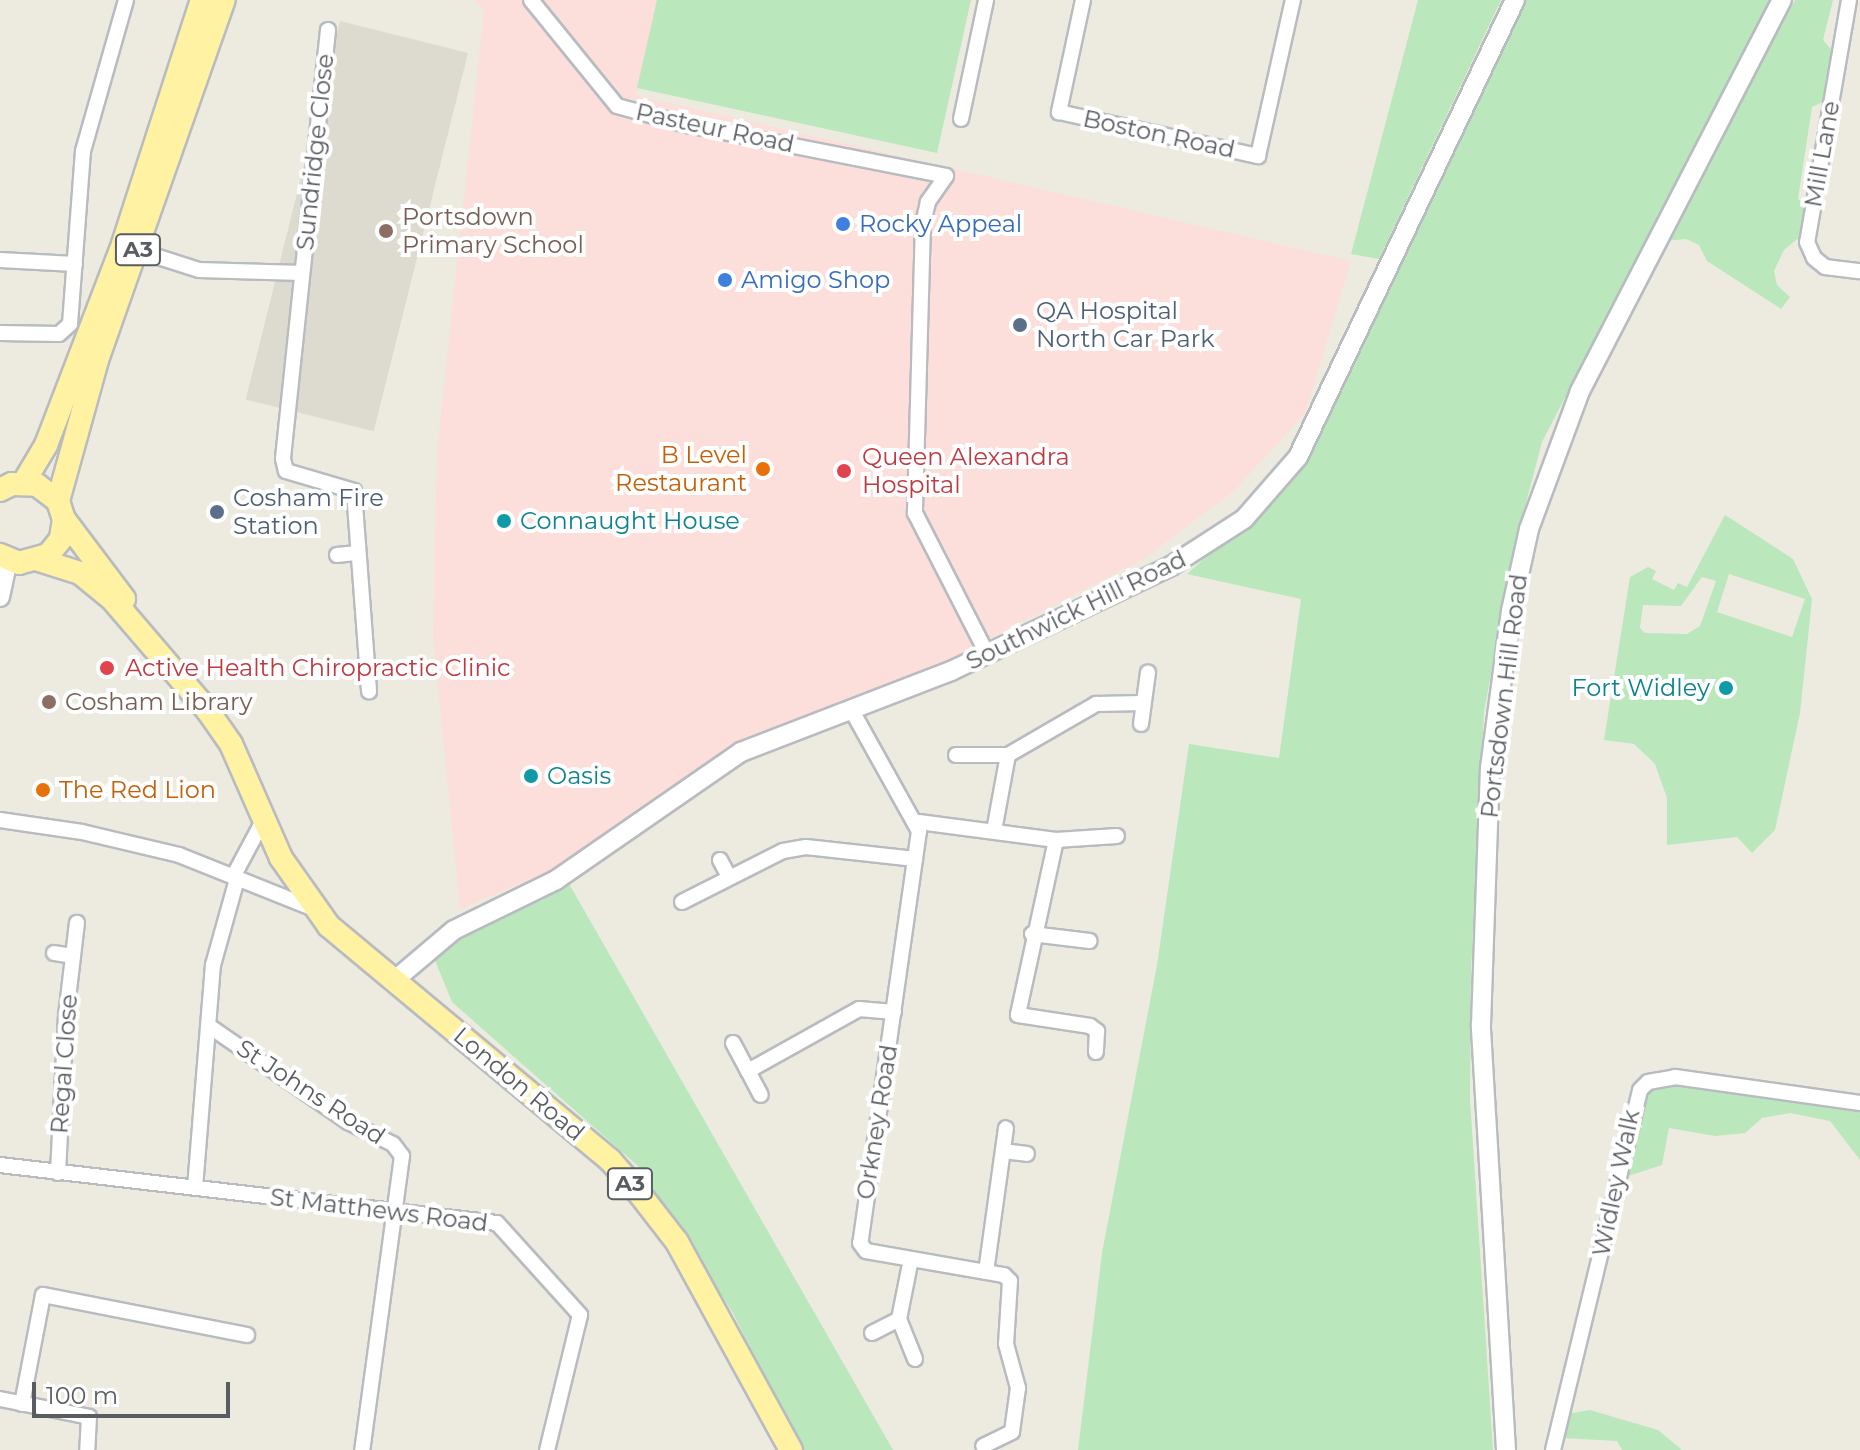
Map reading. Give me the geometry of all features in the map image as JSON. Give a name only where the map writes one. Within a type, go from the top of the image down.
[{"type":"main road","name":"A3","points":[[39,560],[61,539],[61,510],[87,392],[202,0]]},
{"type":"main road","name":"A3","points":[[224,0],[130,248],[46,445],[24,482],[49,491],[144,630],[231,744],[264,819],[314,909]]},
{"type":"main road","name":"Southwick Hill Road","points":[[396,979],[454,930],[556,880],[741,752],[987,654],[1171,566],[1244,519],[1283,478],[1298,457],[1515,0]]},
{"type":"main road","name":"Portsdown Hill Road","points":[[1506,1450],[1481,1025],[1490,768],[1511,611],[1529,529],[1580,391],[1782,0]]},
{"type":"main road","points":[[0,489],[24,482]]},
{"type":"main road","name":"A3","points":[[4,558],[39,560],[80,573],[144,630]]},
{"type":"main road","points":[[0,597],[4,558]]},
{"type":"main road","name":"London Road","points":[[314,909],[610,1160],[677,1242],[791,1450]]},
{"type":"street","points":[[0,333],[59,334],[74,311],[83,151],[126,0]]},
{"type":"street","name":"Pasteur Road","points":[[531,0],[617,106],[687,125],[946,176],[928,202],[923,223],[915,513],[987,654]]},
{"type":"street","points":[[961,119],[986,0]]},
{"type":"street","name":"Boston Road","points":[[1083,0],[1059,112],[1258,156],[1293,0]]},
{"type":"street","name":"Mill Lane","points":[[1849,0],[1807,242],[1814,258],[1825,267],[1860,271]]},
{"type":"street","name":"Sundridge Close","points":[[328,30],[283,459],[286,471],[354,491],[355,553]]},
{"type":"street","name":"Sundridge Close","points":[[130,248],[199,270],[302,273]]},
{"type":"street","points":[[0,260],[75,264]]},
{"type":"street","points":[[337,555],[355,553],[369,691]]},
{"type":"street","points":[[1141,724],[1148,672]]},
{"type":"street","points":[[956,755],[1008,755],[1096,704],[1143,703]]},
{"type":"street","points":[[851,709],[919,822],[1056,840],[1117,836]]},
{"type":"street","points":[[994,831],[1008,755]]},
{"type":"street","points":[[195,1188],[213,965],[235,878],[264,819]]},
{"type":"street","points":[[0,820],[101,836],[179,855],[314,909]]},
{"type":"street","name":"Orkney Road","points":[[919,822],[894,1012],[859,1234],[866,1251],[986,1272]]},
{"type":"street","points":[[1056,840],[1032,934],[1018,1015],[1090,1026],[1097,1031],[1096,1052]]},
{"type":"street","points":[[682,902],[783,851],[806,847],[915,859]]},
{"type":"street","points":[[720,860],[729,877]]},
{"type":"street","name":"Regal Close","points":[[58,1173],[77,923]]},
{"type":"street","points":[[1032,934],[1090,941]]},
{"type":"street","points":[[54,953],[73,956]]},
{"type":"street","points":[[748,1071],[859,1009],[894,1012]]},
{"type":"street","name":"St Johns Road","points":[[209,1026],[348,1122],[399,1149],[398,1211],[362,1450]]},
{"type":"street","points":[[733,1043],[761,1095]]},
{"type":"street","name":"Widley Walk","points":[[1553,1450],[1640,1090],[1648,1082],[1675,1077],[1860,1103]]},
{"type":"street","points":[[983,1446],[1018,1434],[1018,1388],[1006,1344],[1010,1281],[986,1272],[1006,1128]]},
{"type":"street","points":[[1003,1151],[1027,1154]]},
{"type":"street","name":"St Matthews Road","points":[[0,1165],[497,1223],[580,1315],[547,1450]]},
{"type":"street","points":[[911,1259],[899,1319],[915,1359]]},
{"type":"street","points":[[22,1404],[43,1295],[247,1335]]},
{"type":"street","points":[[872,1333],[899,1319]]},
{"type":"street","points":[[0,1399],[89,1417],[87,1450]]},
{"type":"shaded area","name":"Queen Alexandra Hospital","points":[[474,0],[657,0],[636,95],[1351,261],[1305,414],[1233,492],[1145,558],[926,672],[741,743],[559,867],[460,909],[433,639],[437,451],[484,10]]},
{"type":"shaded area","name":"Portsdown Primary School","points":[[340,21],[468,53],[374,431],[246,399]]},
{"type":"green space","points":[[657,0],[971,0],[937,153],[637,88]]},
{"type":"green space","points":[[1418,0],[1501,0],[1379,259],[1351,254]]},
{"type":"green space","points":[[1523,0],[1772,0],[1542,442],[1513,553],[1484,712],[1471,972],[1470,1099],[1493,1450],[1078,1450],[1102,1253],[1157,965],[1189,744],[1279,758],[1301,599],[1187,574],[1294,478]]},
{"type":"green space","points":[[1795,0],[1833,0],[1823,40],[1836,55],[1825,101],[1812,107],[1798,199],[1807,205],[1806,232],[1784,250],[1774,271],[1777,285],[1790,297],[1781,309],[1707,261],[1699,245],[1686,239],[1665,241]]},
{"type":"green space","points":[[1725,515],[1793,559],[1812,599],[1800,713],[1775,830],[1752,853],[1737,837],[1667,845],[1667,798],[1655,764],[1634,744],[1604,740],[1630,577],[1648,567],[1656,571],[1652,579],[1674,590],[1678,583],[1687,587]],"holes":[[[1729,574],[1805,599],[1792,637],[1717,612]],[[1702,577],[1716,581],[1700,626],[1687,634],[1645,633],[1640,628],[1643,605],[1681,606]]]},
{"type":"green space","points":[[568,882],[893,1450],[802,1450],[733,1313],[638,1166],[452,1002],[434,958],[446,946]]},
{"type":"green space","points":[[1683,1082],[1860,1107],[1860,1160],[1830,1121],[1790,1113],[1762,1118],[1745,1133],[1715,1136],[1669,1128],[1662,1165],[1625,1177],[1638,1105],[1649,1089]]},
{"type":"green space","points":[[1590,1410],[1658,1430],[1682,1450],[1622,1450],[1617,1441],[1561,1438],[1567,1414]]},
{"type":"place","name":"Rocky Appeal","points":[[843,224]]},
{"type":"place","name":"Portsdown Primary School","points":[[386,231]]},
{"type":"place","name":"Amigo Shop","points":[[725,280]]},
{"type":"place","name":"QA Hospital North Car Park","points":[[1020,325]]},
{"type":"place","name":"B Level Restaurant","points":[[763,469]]},
{"type":"place","name":"Queen Alexandra Hospital","points":[[844,471]]},
{"type":"place","name":"Cosham Fire Station","points":[[217,512]]},
{"type":"place","name":"Connaught House","points":[[504,521]]},
{"type":"place","name":"Active Health Chiropractic Clinic","points":[[107,668]]},
{"type":"place","name":"Fort Widley","points":[[1726,688]]},
{"type":"place","name":"Cosham Library","points":[[49,702]]},
{"type":"place","name":"Oasis","points":[[531,776]]},
{"type":"place","name":"The Red Lion","points":[[43,790]]}]
